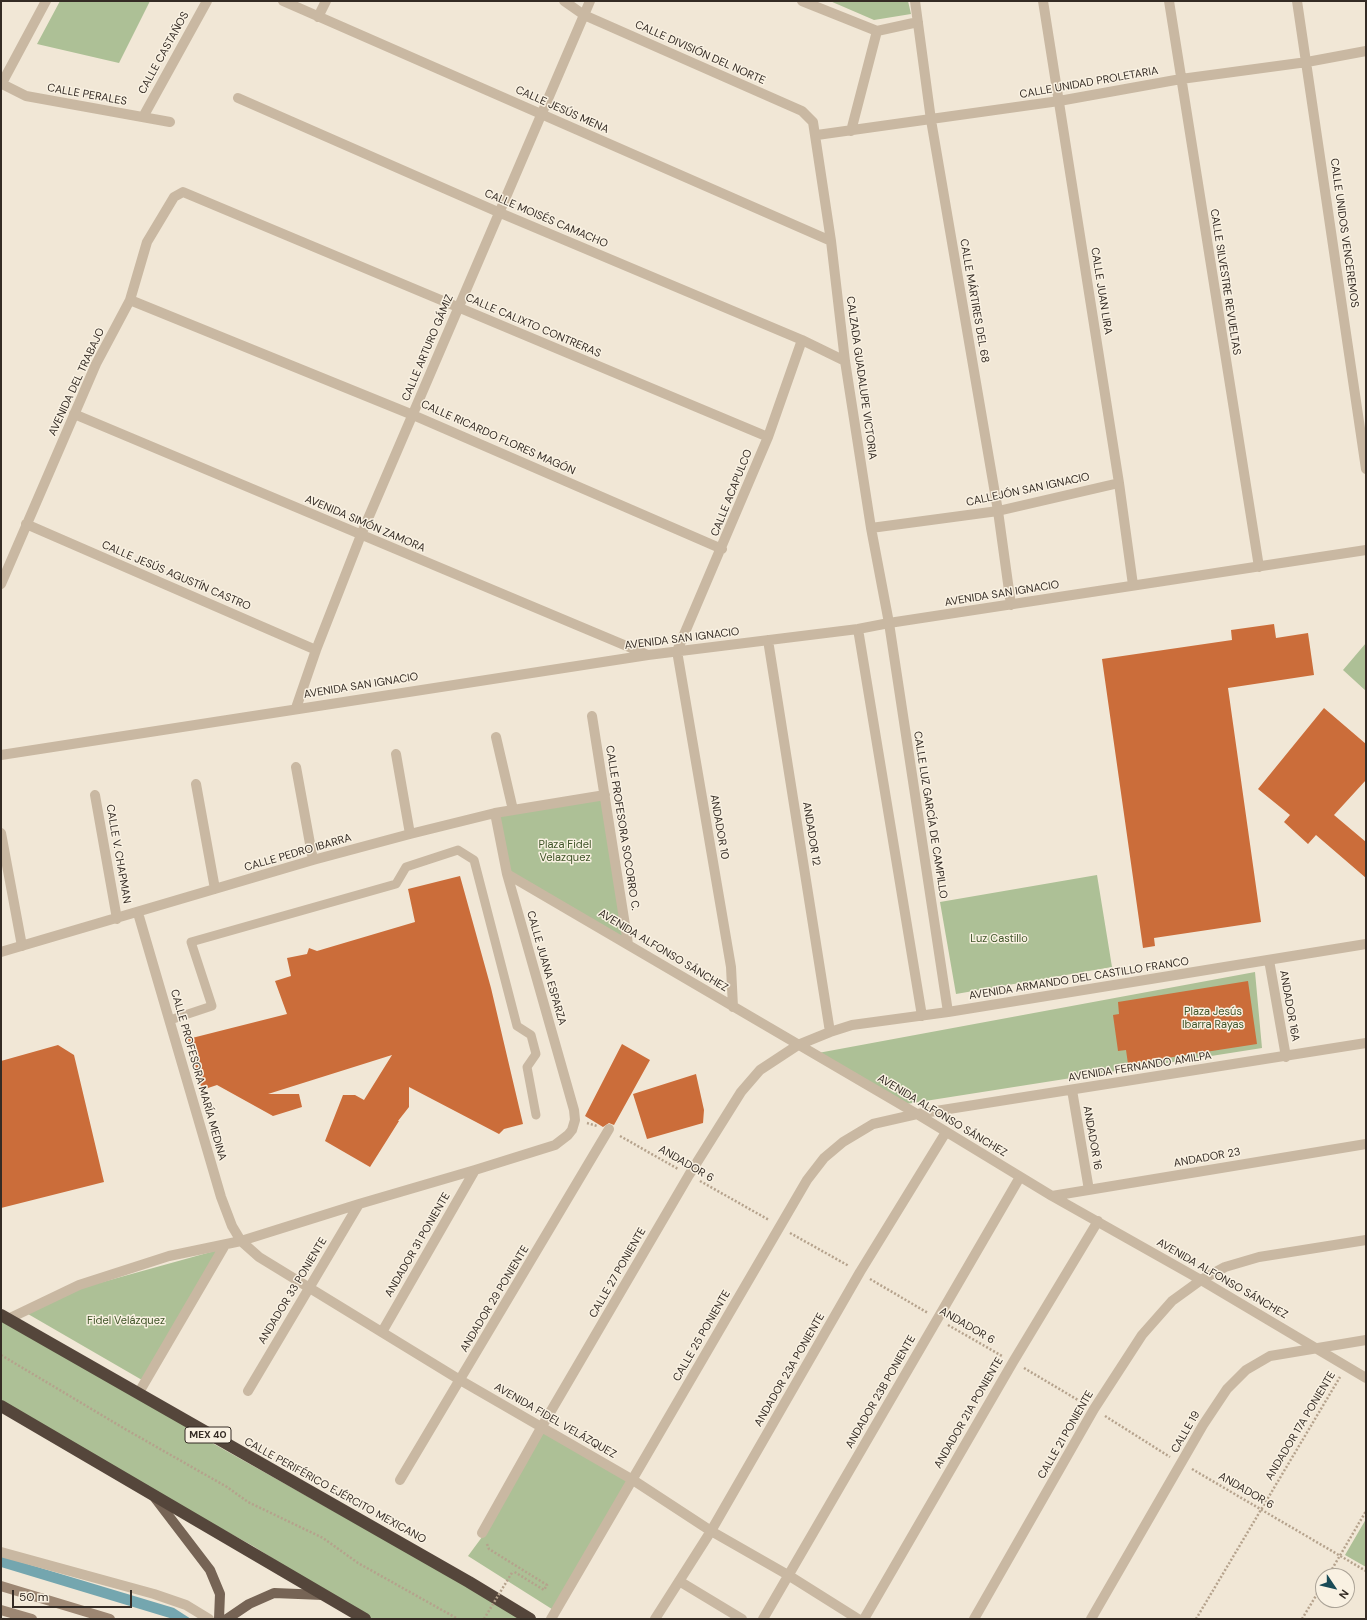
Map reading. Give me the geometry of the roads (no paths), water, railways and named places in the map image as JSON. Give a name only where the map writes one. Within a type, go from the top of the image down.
[{"type":"highway","name":"CALLE PERIFÉRICO EJÉRCITO MEXICANO","points":[[4,1317],[469,1582],[530,1619]]},
{"type":"highway","points":[[1,1406],[365,1619]]},
{"type":"main road","points":[[151,1493],[210,1570],[220,1594],[219,1619]]},
{"type":"main road","points":[[1,1586],[110,1619]]},
{"type":"main road","points":[[227,1619],[249,1604],[274,1592],[324,1595]]},
{"type":"main road","points":[[1,1610],[32,1619]]},
{"type":"street","points":[[1,85],[46,1]]},
{"type":"street","name":"CALLE CASTAÑOS","points":[[143,117],[207,1]]},
{"type":"street","name":"CALLE JESÚS MENA","points":[[283,1],[831,241]]},
{"type":"street","points":[[318,17],[326,1]]},
{"type":"street","name":"CALLE DIVISIÓN DEL NORTE","points":[[564,1],[584,15],[802,111],[813,122],[816,135]]},
{"type":"street","name":"CALLE ARTURO GÁMIZ","points":[[296,708],[316,650],[361,535],[498,212],[590,1]]},
{"type":"street","points":[[802,1],[877,31],[918,22]]},
{"type":"street","name":"CALLE MÁRTIRES DEL 68","points":[[915,1],[931,120],[998,511],[1011,605]]},
{"type":"street","name":"CALLE JUAN LIRA","points":[[1043,1],[1119,482],[1133,585]]},
{"type":"street","name":"CALLE SILVESTRE REVUELTAS","points":[[1169,1],[1259,567]]},
{"type":"street","name":"CALLE UNIDOS VENCEREMOS","points":[[1297,1],[1366,469]]},
{"type":"street","points":[[851,131],[877,31]]},
{"type":"street","name":"CALLE UNIDAD PROLETARIA","points":[[816,135],[1059,101],[1181,79],[1307,62],[1366,51]]},
{"type":"street","name":"CALLE PERALES","points":[[1,85],[26,96],[170,122]]},
{"type":"street","name":"CALLE MOISÉS CAMACHO","points":[[238,98],[498,212],[802,340],[845,361]]},
{"type":"street","name":"CALZADA GUADALUPE VICTORIA","points":[[816,135],[831,241],[845,361],[871,528],[889,623]]},
{"type":"street","name":"CALLE CALIXTO CONTRERAS","points":[[178,193],[183,192],[768,437]]},
{"type":"street","name":"AVENIDA DEL TRABAJO","points":[[1,584],[96,364],[130,300],[147,242],[174,197],[178,193]]},
{"type":"street","name":"CALLE RICARDO FLORES MAGÓN","points":[[130,300],[413,414],[722,549]]},
{"type":"street","name":"CALLE ACAPULCO","points":[[677,652],[722,549],[768,437],[802,340]]},
{"type":"street","name":"AVENIDA SIMÓN ZAMORA","points":[[74,414],[648,655]]},
{"type":"street","name":"CALLEJÓN SAN IGNACIO","points":[[871,528],[998,511],[1119,482]]},
{"type":"street","name":"CALLE JESÚS AGUSTÍN CASTRO","points":[[26,524],[316,650]]},
{"type":"street","name":"AVENIDA SAN IGNACIO","points":[[1,755],[296,708],[648,655],[858,629],[1133,585],[1366,550]]},
{"type":"street","name":"CALLE LUZ GARCÍA DE CAMPILLO","points":[[889,623],[948,1012]]},
{"type":"street","points":[[858,629],[922,1016]]},
{"type":"street","name":"ANDADOR 12","points":[[768,640],[830,1032]]},
{"type":"street","name":"ANDADOR 10","points":[[677,652],[730,967],[733,1006]]},
{"type":"street","name":"CALLE PROFESORA SOCORRO C.","points":[[592,716],[628,944]]},
{"type":"street","points":[[496,737],[513,810]]},
{"type":"street","points":[[396,754],[410,834]]},
{"type":"street","points":[[296,767],[313,860]]},
{"type":"street","points":[[196,784],[215,889]]},
{"type":"street","name":"CALLE V. CHAPMAN","points":[[95,795],[117,919]]},
{"type":"street","name":"CALLE PEDRO IBARRA","points":[[1,952],[138,913],[313,860],[410,834],[495,813],[605,795]]},
{"type":"street","name":"CALLE JUANA ESPARZA","points":[[475,1170],[555,1144],[563,1140],[573,1125],[574,1110],[507,874],[495,813]]},
{"type":"street","points":[[1,832],[22,946]]},
{"type":"street","name":"AVENIDA ALFONSO SÁNCHEZ","points":[[507,874],[733,1006],[798,1046],[917,1114],[1052,1196],[1201,1280],[1366,1378]]},
{"type":"street","name":"CALLE PROFESORA MARÍA MEDINA","points":[[138,913],[221,1197],[232,1226],[241,1241]]},
{"type":"street","name":"AVENIDA ARMANDO DEL CASTILLO FRANCO","points":[[798,1046],[830,1032],[852,1025],[948,1012],[1366,944]]},
{"type":"street","name":"ANDADOR 16A","points":[[1269,960],[1286,1057]]},
{"type":"street","name":"AVENIDA FERNANDO AMILPA","points":[[917,1114],[1286,1057],[1366,1043]]},
{"type":"street","name":"CALLE 27 PONIENTE","points":[[482,1533],[541,1428],[689,1175],[741,1092],[760,1070],[798,1046]]},
{"type":"street","name":"ANDADOR 16","points":[[1072,1090],[1089,1190]]},
{"type":"street","name":"CALLE 25 PONIENTE","points":[[551,1619],[807,1180],[824,1158],[842,1142],[873,1124],[917,1114]]},
{"type":"street","name":"ANDADOR 29 PONIENTE","points":[[400,1480],[609,1129]]},
{"type":"street","name":"ANDADOR 23A PONIENTE","points":[[655,1619],[711,1530],[860,1272],[946,1132]]},
{"type":"street","name":"ANDADOR 23","points":[[1052,1196],[1366,1144]]},
{"type":"street","points":[[4,1317],[79,1285],[169,1256],[241,1241],[475,1170]]},
{"type":"street","name":"ANDADOR 31 PONIENTE","points":[[382,1332],[475,1170]]},
{"type":"street","name":"ANDADOR 23B PONIENTE","points":[[763,1619],[1020,1176]]},
{"type":"street","name":"ANDADOR 33 PONIENTE","points":[[248,1391],[359,1204]]},
{"type":"street","name":"ANDADOR 21A PONIENTE","points":[[864,1619],[1013,1362],[1098,1221]]},
{"type":"street","name":"CALLE 21 PONIENTE","points":[[974,1619],[1094,1409],[1142,1335],[1172,1301],[1201,1280],[1225,1267],[1259,1257],[1366,1240]]},
{"type":"street","name":"AVENIDA FIDEL VELÁZQUEZ","points":[[241,1241],[259,1257],[309,1286],[460,1380],[633,1480],[711,1530],[788,1575],[858,1619]]},
{"type":"street","points":[[138,1394],[225,1245]]},
{"type":"street","name":"CALLE 19","points":[[1091,1619],[1203,1425],[1226,1389],[1246,1370],[1270,1356],[1366,1340]]},
{"type":"street","points":[[1,1552],[154,1594],[186,1605],[209,1619]]},
{"type":"street","points":[[679,1581],[742,1619]]},
{"type":"lane","points":[[170,1020],[212,1006],[191,942],[396,884],[406,867],[458,850],[474,860],[517,1026],[530,1035],[536,1054],[527,1067],[536,1115]]},
{"type":"water","points":[[1,1556],[174,1608],[191,1619],[173,1619],[1,1567]]},
{"type":"park label","name":"Plaza Fidel Velazquez","points":[[565,851]]},
{"type":"park label","name":"Luz Castillo","points":[[999,939]]},
{"type":"park label","name":"Plaza Jesús Ibarra Rayas","points":[[1213,1018]]},
{"type":"park label","name":"Fidel Velázquez","points":[[126,1321]]}]
